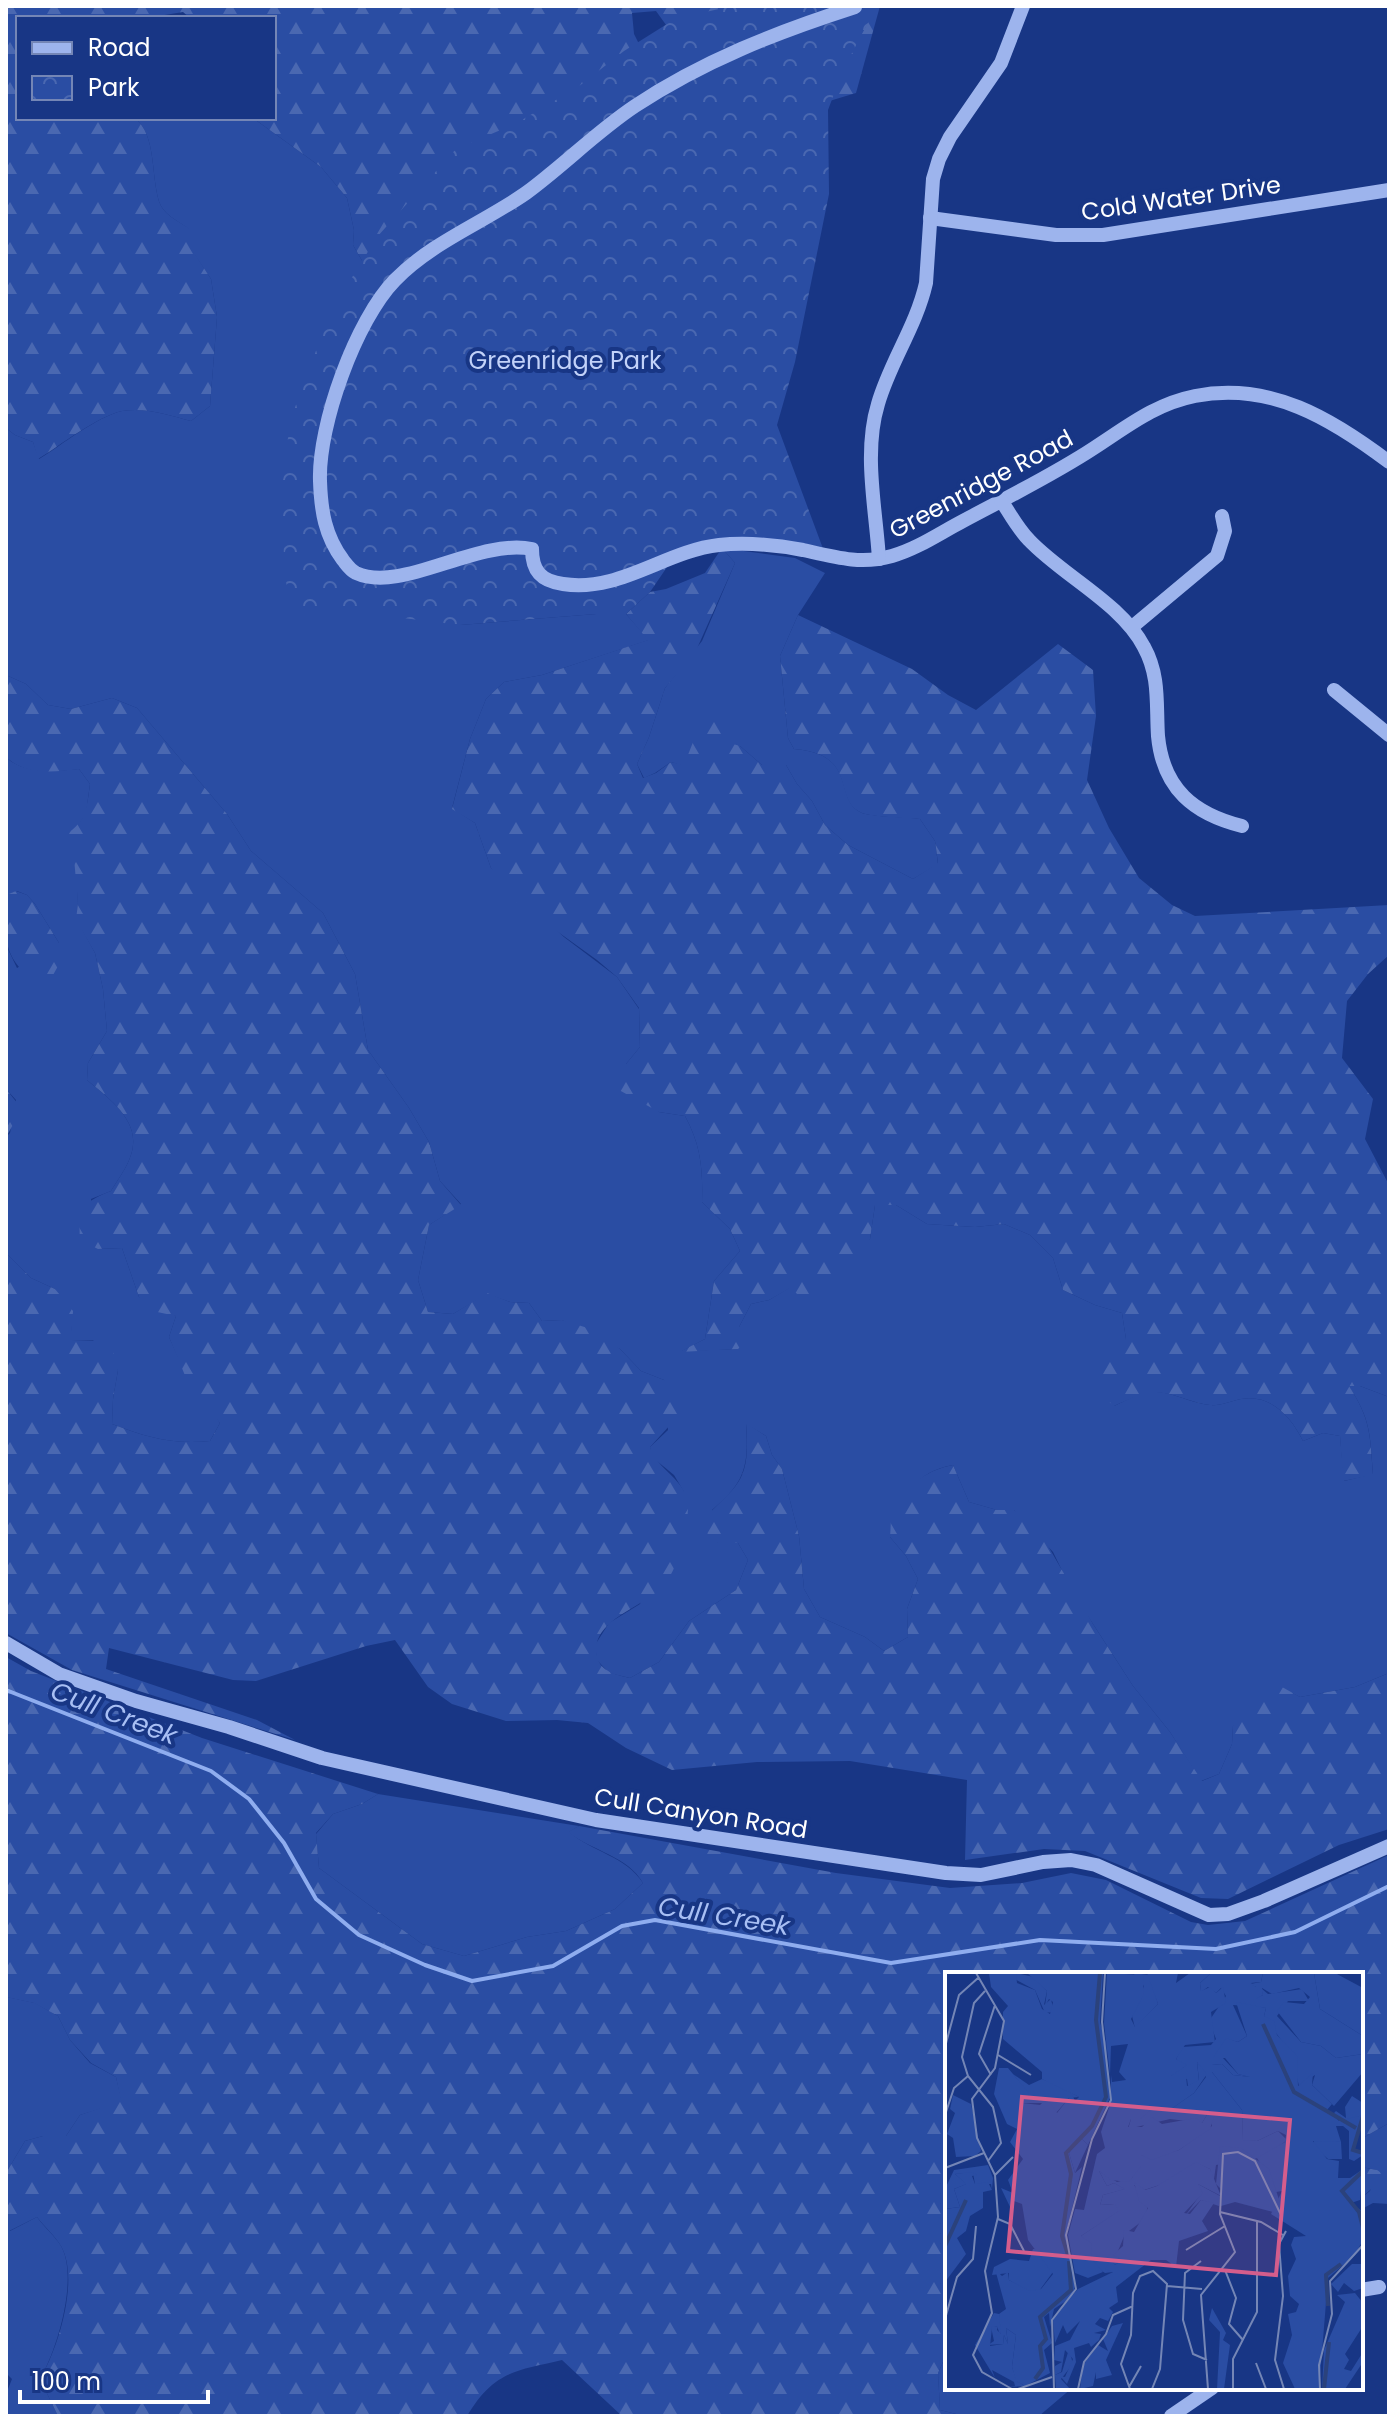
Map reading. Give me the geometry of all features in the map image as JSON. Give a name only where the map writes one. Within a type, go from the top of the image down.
[{"type":"street","points":[[879,559],[871,463],[873,425],[883,387],[922,300],[933,179],[950,137],[1001,63],[1023,6]]},
{"type":"street","name":"Greenridge Road","points":[[855,7],[763,39],[708,63],[633,107],[524,194],[464,230],[396,279],[364,325],[340,381],[323,438],[319,472],[321,512],[332,545],[353,572],[377,580],[515,546],[532,549],[532,565],[541,578],[582,586],[608,582],[702,548],[722,545],[778,546],[846,560],[879,559],[909,550],[1001,500],[1094,448],[1149,411],[1183,399],[1223,393],[1256,394],[1286,401],[1317,414],[1389,462]]},
{"type":"street","name":"Cold Water Drive","points":[[930,218],[1056,235],[1103,235],[1389,190]]},
{"type":"street","points":[[1001,500],[1029,541],[1132,627],[1153,666],[1158,686],[1160,748],[1181,794],[1215,819],[1242,826]]},
{"type":"street","points":[[1132,627],[1217,556],[1225,531],[1222,516]]},
{"type":"street","points":[[1334,690],[1389,735]]},
{"type":"street","name":"Cull Canyon Road","points":[[6,1643],[59,1674],[322,1758],[581,1817],[946,1873],[981,1875],[1043,1862],[1071,1860],[1096,1865],[1209,1915],[1228,1914],[1264,1901],[1389,1846]]},
{"type":"street","points":[[1363,2290],[1379,2287]]},
{"type":"street","points":[[1171,2416],[1209,2390]]},
{"type":"green space","points":[[6,6],[769,6],[669,29],[656,11],[632,13],[634,34],[653,72],[364,264],[353,245],[354,230],[347,198],[321,167],[256,120],[276,120],[276,16],[188,16],[183,12],[158,16],[16,16],[16,120],[136,120],[142,125],[150,146],[161,206],[191,230],[189,245],[211,279],[217,317],[210,406],[191,421],[148,411],[122,411],[90,425],[38,459],[33,442],[6,428]]},
{"type":"green space","name":"Greenridge Park","points":[[732,6],[869,6],[872,15],[843,70],[828,110],[829,194],[795,362],[777,425],[825,554],[811,549],[678,551],[650,592],[626,614],[460,625],[288,604],[280,505],[290,421],[330,313],[377,237],[456,149],[515,124],[578,87],[624,51],[675,19]]},
{"type":"green space","points":[[820,6],[880,6],[856,93],[826,102]]},
{"type":"green space","points":[[136,120],[256,120],[321,167],[347,198],[354,230],[353,245],[364,264],[460,625],[626,614],[649,640],[542,675],[504,682],[486,699],[470,739],[452,808],[475,823],[491,868],[564,937],[617,977],[639,1009],[640,1047],[626,1064],[659,1112],[685,1116],[695,1137],[700,1158],[702,1202],[730,1229],[740,1251],[714,1281],[705,1339],[682,1351],[738,1349],[739,1327],[751,1304],[769,1300],[870,1239],[875,1205],[896,1205],[927,1224],[975,1227],[1004,1224],[1030,1235],[1053,1258],[1063,1290],[1122,1313],[1126,1339],[1114,1406],[1151,1392],[1210,1405],[1241,1399],[1262,1400],[1286,1416],[1303,1441],[1323,1433],[1340,1436],[1344,1481],[1373,1474],[1368,1427],[1348,1385],[1360,1386],[1389,1397],[1389,1673],[1355,1687],[1300,1697],[1282,1688],[1233,1726],[1232,1744],[1219,1774],[1201,1781],[1170,1732],[1133,1686],[1073,1593],[1053,1552],[1014,1510],[997,1510],[969,1502],[953,1465],[927,1475],[911,1490],[890,1537],[906,1556],[918,1579],[907,1609],[908,1637],[884,1651],[865,1637],[820,1617],[804,1589],[799,1536],[782,1469],[772,1455],[766,1436],[746,1424],[747,1451],[742,1473],[732,1491],[712,1510],[718,1543],[738,1543],[748,1560],[736,1590],[689,1621],[659,1662],[630,1678],[609,1673],[597,1660],[595,1645],[609,1623],[640,1604],[684,1492],[674,1475],[652,1457],[650,1447],[668,1430],[664,1380],[641,1371],[620,1349],[562,1320],[542,1321],[529,1303],[510,1302],[487,1294],[453,1314],[428,1312],[418,1280],[429,1225],[461,1204],[440,1181],[429,1142],[368,1050],[355,974],[323,913],[251,851],[227,814],[137,708],[112,698],[71,709],[48,705],[26,684],[6,675],[6,428],[33,442],[39,459],[112,414],[131,410],[148,411],[191,421],[210,406],[217,317],[211,279],[188,245],[190,230],[161,206],[150,146],[142,125]]},
{"type":"green space","points":[[722,548],[795,558],[825,573],[798,615],[780,656],[788,738],[794,749],[815,753],[837,768],[853,807],[862,813],[920,819],[935,841],[938,864],[913,879],[848,845],[825,825],[786,765],[762,765],[740,746],[684,766],[671,762],[644,778],[637,764],[665,688],[702,641],[735,563]]},
{"type":"green space","points":[[722,548],[735,563],[695,653],[665,688],[637,764],[643,778],[671,762],[684,765],[699,727],[721,719],[726,742],[740,746],[762,765],[786,765],[825,825],[848,845],[913,879],[938,863],[935,841],[920,819],[862,813],[853,807],[836,768],[828,759],[794,749],[788,738],[780,656],[798,615],[912,669],[948,695],[976,710],[1058,644],[1093,670],[1096,716],[1087,780],[1109,828],[1139,878],[1172,905],[1195,916],[1389,905],[1389,955],[1368,974],[1347,1001],[1342,1058],[1373,1099],[1365,1139],[1389,1185],[1389,1397],[1360,1386],[1349,1386],[1368,1428],[1373,1475],[1343,1481],[1340,1436],[1323,1433],[1303,1441],[1279,1409],[1262,1400],[1241,1399],[1210,1405],[1151,1392],[1114,1406],[1100,1394],[1099,1363],[1126,1339],[1122,1313],[1063,1290],[1053,1258],[1030,1235],[1004,1224],[975,1227],[927,1224],[896,1205],[875,1205],[870,1239],[839,1292],[824,1291],[808,1303],[790,1288],[769,1300],[751,1304],[739,1327],[747,1340],[738,1349],[679,1352],[705,1339],[714,1281],[740,1251],[730,1229],[702,1202],[700,1158],[695,1137],[685,1116],[659,1112],[619,1090],[626,1064],[640,1047],[639,1008],[617,977],[515,901],[491,868],[475,823],[452,809],[470,739],[486,699],[504,682],[542,675],[648,640],[626,614],[650,592],[705,573]]},
{"type":"green space","points":[[6,675],[26,684],[48,705],[71,709],[112,698],[137,708],[227,814],[251,851],[323,913],[355,974],[368,1050],[429,1142],[440,1181],[461,1205],[429,1225],[418,1280],[428,1312],[453,1314],[487,1293],[510,1302],[529,1303],[542,1321],[562,1320],[594,1330],[620,1349],[641,1371],[664,1380],[680,1399],[682,1412],[650,1447],[687,1498],[681,1548],[665,1584],[602,1632],[597,1643],[597,1656],[605,1669],[630,1678],[659,1662],[689,1621],[736,1590],[748,1560],[738,1543],[718,1543],[698,1525],[732,1491],[743,1472],[746,1423],[766,1436],[772,1455],[782,1469],[799,1536],[804,1589],[820,1617],[865,1637],[884,1651],[908,1637],[907,1609],[918,1579],[906,1556],[890,1537],[893,1508],[906,1490],[920,1479],[953,1465],[969,1502],[997,1510],[1014,1510],[1036,1525],[1133,1686],[1170,1732],[1202,1781],[1219,1774],[1232,1744],[1239,1706],[1261,1690],[1282,1687],[1300,1697],[1355,1687],[1389,1673],[1389,1829],[1339,1845],[1228,1899],[1201,1898],[1085,1851],[1044,1849],[965,1860],[967,1780],[850,1761],[757,1762],[672,1770],[626,1748],[588,1723],[506,1721],[452,1704],[428,1687],[395,1640],[366,1646],[256,1681],[233,1680],[109,1648],[106,1669],[257,1720],[295,1740],[72,1670],[6,1633],[6,1253],[31,1278],[55,1289],[73,1311],[71,1340],[110,1341],[118,1370],[112,1424],[160,1439],[197,1442],[210,1441],[220,1423],[189,1385],[169,1337],[176,1316],[148,1310],[139,1297],[122,1248],[98,1249],[80,1240],[84,1208],[111,1191],[128,1163],[133,1145],[133,1135],[125,1116],[87,1080],[88,1063],[107,1031],[103,989],[95,953],[76,920],[78,903],[74,858],[56,840],[73,829],[82,818],[90,784],[79,769],[31,770],[6,757]]},
{"type":"green space","points":[[6,757],[31,769],[79,769],[90,784],[86,813],[75,831],[77,920],[95,953],[103,989],[107,1031],[88,1063],[87,1080],[125,1116],[133,1135],[128,1163],[111,1191],[91,1199],[98,1249],[122,1248],[139,1297],[176,1316],[169,1337],[178,1357],[220,1423],[210,1441],[160,1439],[112,1424],[118,1370],[93,1340],[70,1340],[72,1323],[55,1289],[31,1278],[6,1253],[6,1137],[10,1133],[16,1100],[6,1089],[6,945],[17,968],[59,943],[27,895],[17,891],[6,895]]},
{"type":"green space","points":[[16,891],[27,895],[35,904],[59,943],[62,959],[53,975],[36,982],[16,963],[8,944],[6,895]]},
{"type":"green space","points":[[6,1089],[22,1109],[6,1137]]},
{"type":"green space","points":[[6,1657],[31,1671],[202,1738],[378,1794],[362,1804],[333,1814],[316,1833],[319,1868],[422,1944],[464,1956],[527,1937],[566,1931],[615,1909],[643,1883],[628,1866],[568,1832],[579,1826],[836,1873],[950,1888],[1022,1883],[1071,1873],[1106,1880],[1191,1922],[1208,1925],[1245,1921],[1389,1855],[1389,2123],[1363,2138],[1363,1972],[945,1972],[945,2357],[938,2373],[940,2410],[964,2416],[622,2416],[562,2360],[507,2375],[487,2390],[467,2416],[58,2416],[40,2379],[54,2350],[64,2314],[68,2276],[66,2260],[59,2242],[37,2217],[9,2231],[6,2225],[6,2173],[25,2141],[43,2136],[66,2136],[80,2115],[121,2101],[116,2077],[91,2063],[70,2040],[58,2016],[34,2003],[6,1997]]},
{"type":"green space","points":[[378,1794],[579,1826],[569,1832],[628,1866],[643,1883],[615,1909],[566,1931],[527,1937],[464,1956],[422,1944],[319,1868],[316,1834],[333,1814],[362,1804]]},
{"type":"green space","points":[[7,1997],[35,2003],[58,2016],[70,2040],[90,2063],[116,2077],[122,2102],[80,2115],[66,2136],[43,2136],[25,2141],[6,2173]]},
{"type":"green space","points":[[1389,2123],[1389,2204],[1373,2203],[1363,2208],[1363,2196],[1370,2191],[1377,2170],[1363,2167],[1363,2138]]},
{"type":"green space","points":[[1363,2167],[1377,2170],[1386,2176],[1363,2196]]},
{"type":"green space","points":[[37,2217],[61,2246],[68,2276],[59,2333],[40,2379],[58,2416],[6,2416],[6,2394],[12,2379],[6,2373],[6,2225],[10,2231]]},
{"type":"green space","points":[[945,2357],[945,2390],[1070,2390],[1039,2416],[964,2416],[940,2410],[938,2373]]},
{"type":"waterway","name":"Cull Creek","points":[[6,1690],[211,1771],[249,1799],[284,1843],[316,1899],[359,1935],[425,1965],[472,1981],[553,1966],[622,1926],[655,1920],[891,1963],[1040,1940],[1216,1949],[1295,1932],[1389,1886]]}]
